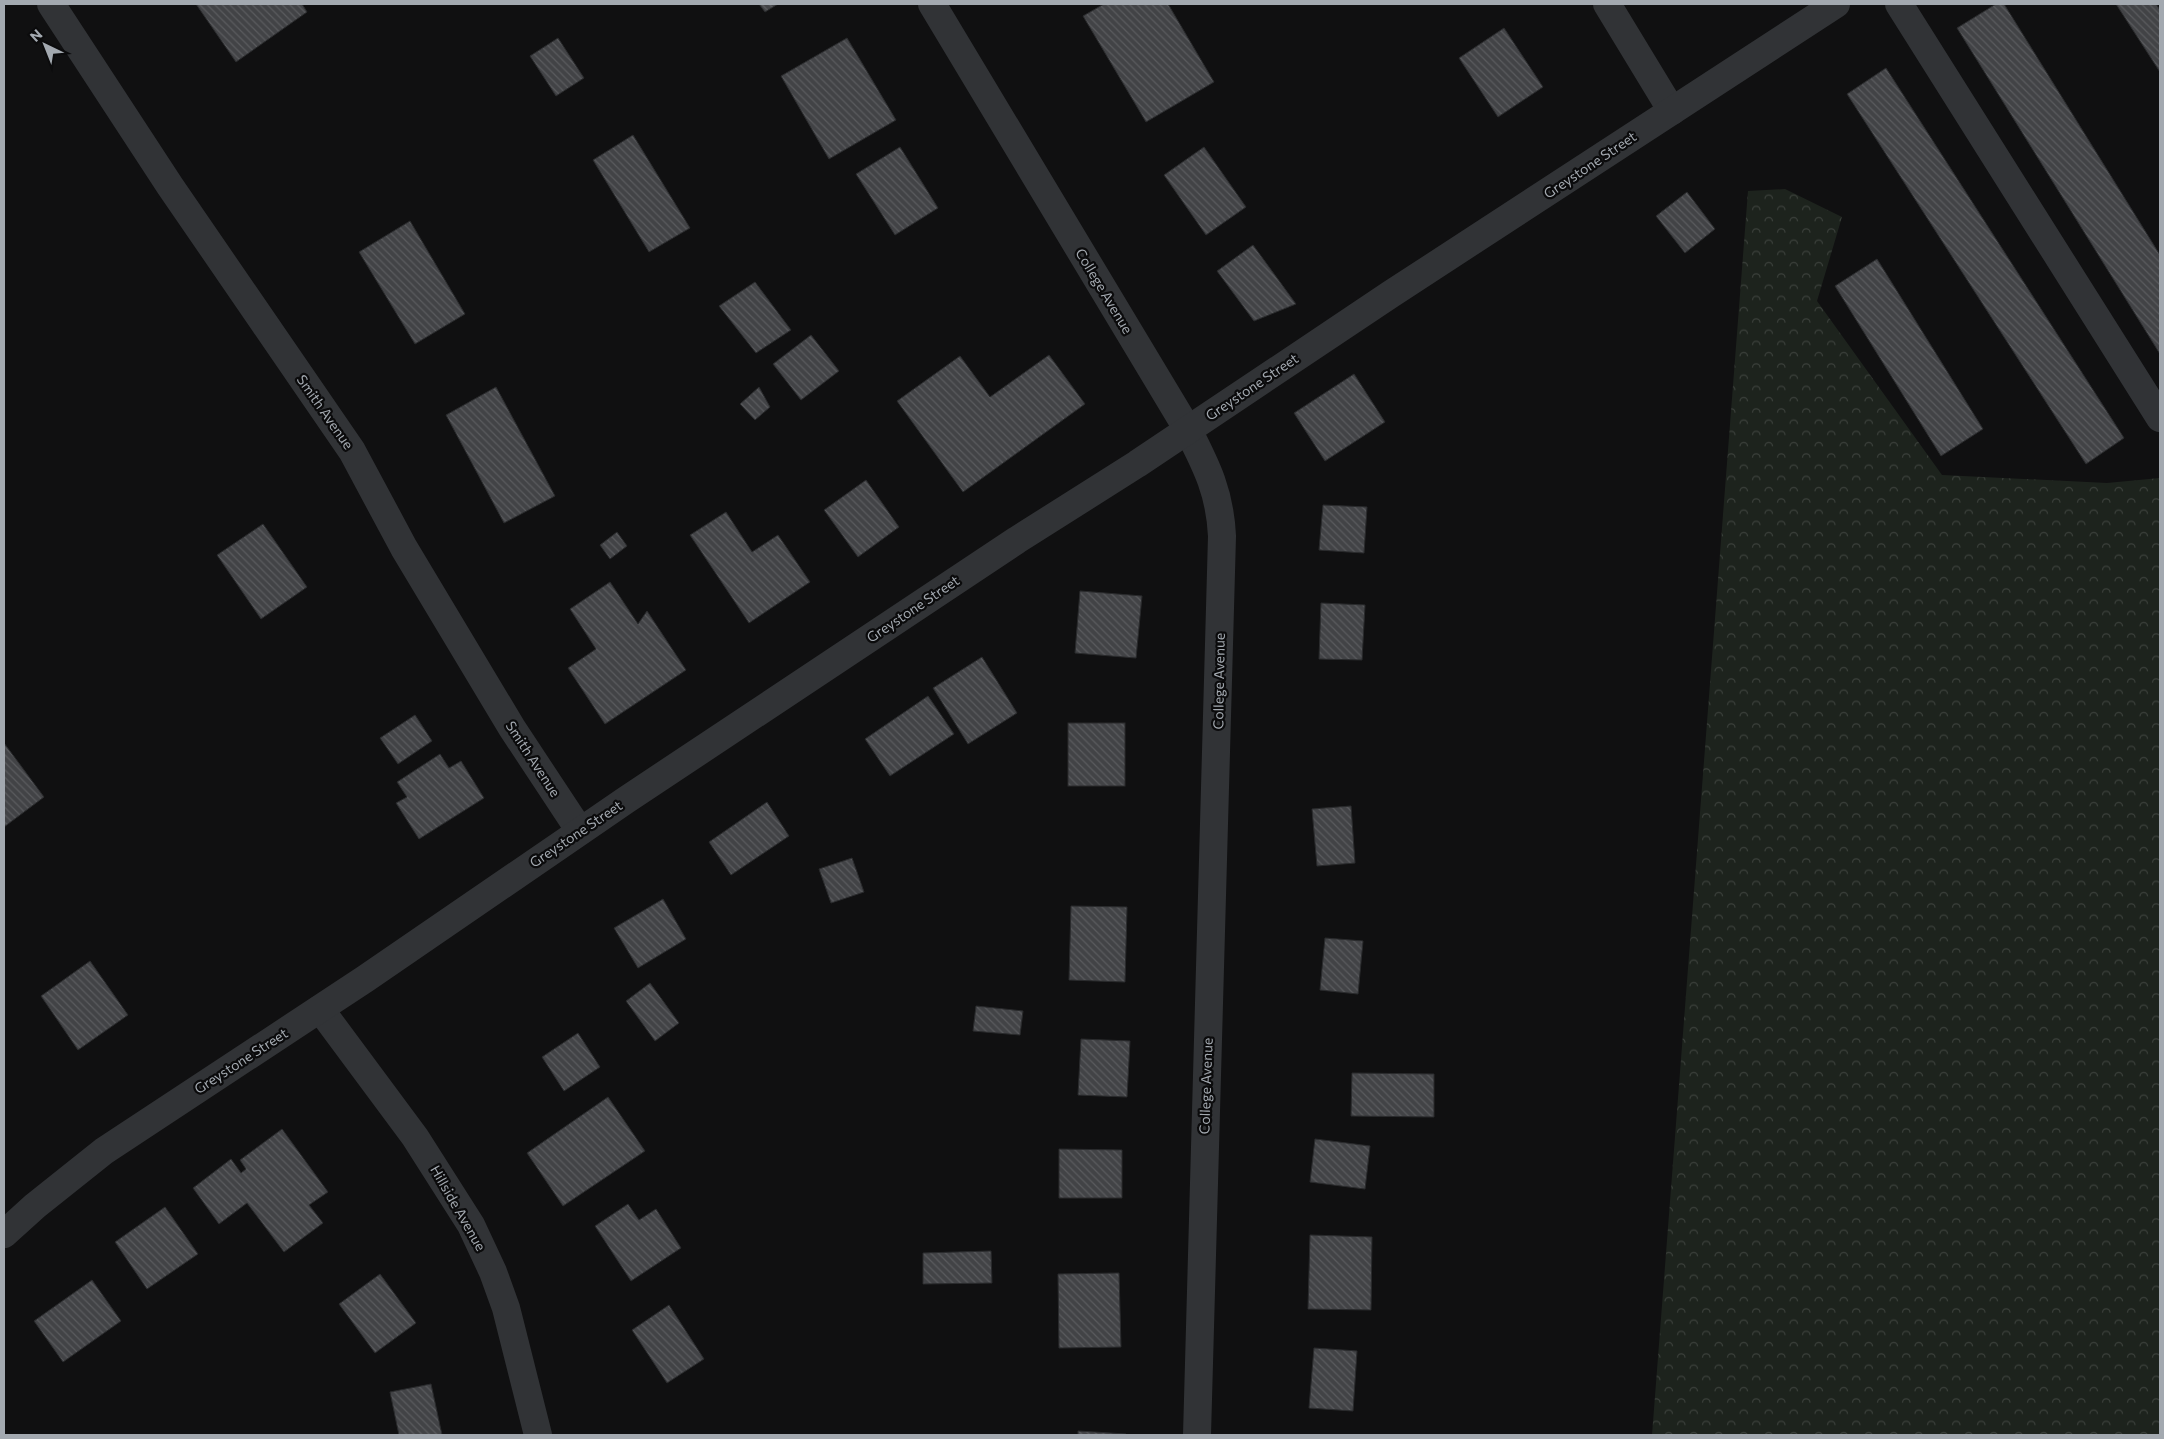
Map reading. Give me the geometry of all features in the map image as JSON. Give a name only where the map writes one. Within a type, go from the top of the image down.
[{"type":"street","name":"Smith Avenue","points":[[51,4],[170,186],[352,450],[409,557],[512,728],[580,831]]},
{"type":"street","name":"College Avenue","points":[[932,4],[1188,430],[1202,456],[1220,505],[1222,536],[1197,1435]]},
{"type":"street","points":[[1607,4],[1672,111]]},
{"type":"street","name":"Greystone Street","points":[[4,1234],[35,1206],[104,1151],[320,1009],[580,831],[1008,546],[1188,430],[1391,294],[1836,4]]},
{"type":"street","points":[[1899,4],[2160,418]]},
{"type":"street","name":"Hillside Avenue","points":[[320,1009],[415,1137],[471,1225],[493,1272],[506,1308],[538,1435]]},
{"type":"green space","points":[[1785,189],[1842,217],[1817,301],[1942,475],[2107,483],[2160,478],[2160,1435],[1652,1435],[1748,191]]},
{"type":"building","points":[[196,4],[302,4],[307,12],[236,62]]},
{"type":"building","points":[[759,4],[778,4],[765,12]]},
{"type":"building","points":[[1104,4],[1168,4],[1214,82],[1146,122],[1083,16]]},
{"type":"building","points":[[1996,4],[2004,4],[2160,255],[2160,354],[1957,28]]},
{"type":"building","points":[[2116,4],[2156,4],[2160,10],[2160,72]]},
{"type":"building","points":[[1504,28],[1543,87],[1498,117],[1459,58]]},
{"type":"building","points":[[558,38],[584,78],[556,96],[530,56]]},
{"type":"building","points":[[847,38],[896,120],[829,159],[781,76]]},
{"type":"building","points":[[1886,68],[2124,438],[2086,464],[1847,94]]},
{"type":"building","points":[[633,135],[690,228],[649,252],[593,160]]},
{"type":"building","points":[[900,147],[938,208],[895,235],[856,174]]},
{"type":"building","points":[[1204,147],[1246,207],[1206,235],[1164,175]]},
{"type":"building","points":[[1687,192],[1715,229],[1685,253],[1656,216]]},
{"type":"building","points":[[410,221],[465,314],[415,344],[359,252]]},
{"type":"building","points":[[1253,245],[1296,304],[1254,321],[1217,271]]},
{"type":"building","points":[[1877,259],[1983,429],[1941,456],[1835,286]]},
{"type":"building","points":[[755,282],[791,330],[756,353],[719,306]]},
{"type":"building","points":[[811,335],[839,371],[801,400],[773,364]]},
{"type":"building","points":[[1049,355],[1085,404],[963,492],[897,401],[960,356],[990,397]]},
{"type":"building","points":[[1354,374],[1385,422],[1325,461],[1294,413]]},
{"type":"building","points":[[496,387],[555,496],[504,523],[446,415]]},
{"type":"building","points":[[759,387],[770,407],[755,420],[740,404]]},
{"type":"building","points":[[866,480],[899,527],[858,557],[824,510]]},
{"type":"building","points":[[1323,505],[1367,507],[1364,553],[1319,550]]},
{"type":"building","points":[[726,512],[752,552],[778,535],[810,582],[749,623],[690,535]]},
{"type":"building","points":[[263,524],[307,587],[261,619],[217,555]]},
{"type":"building","points":[[617,532],[627,546],[610,559],[600,545]]},
{"type":"building","points":[[610,582],[638,624],[647,611],[686,670],[605,724],[568,668],[596,649],[570,609]]},
{"type":"building","points":[[1080,591],[1142,596],[1136,658],[1075,653]]},
{"type":"building","points":[[1321,603],[1365,605],[1362,660],[1319,659]]},
{"type":"building","points":[[982,657],[1017,713],[968,744],[933,688]]},
{"type":"building","points":[[928,696],[954,734],[890,776],[865,739]]},
{"type":"building","points":[[415,715],[432,741],[398,764],[380,738]]},
{"type":"building","points":[[1068,723],[1125,723],[1125,786],[1068,786]]},
{"type":"building","points":[[4,743],[44,797],[4,827]]},
{"type":"building","points":[[440,754],[449,768],[461,761],[484,798],[419,839],[396,803],[407,797],[397,782]]},
{"type":"building","points":[[767,802],[789,836],[731,875],[709,842]]},
{"type":"building","points":[[1351,806],[1355,863],[1317,866],[1312,809]]},
{"type":"building","points":[[852,858],[864,892],[831,903],[819,869]]},
{"type":"building","points":[[663,899],[686,939],[638,968],[614,928]]},
{"type":"building","points":[[1071,906],[1127,907],[1125,982],[1069,980]]},
{"type":"building","points":[[1325,938],[1363,941],[1358,994],[1320,990]]},
{"type":"building","points":[[90,961],[128,1015],[78,1050],[41,996]]},
{"type":"building","points":[[650,983],[679,1023],[655,1041],[626,1001]]},
{"type":"building","points":[[976,1006],[1023,1011],[1020,1035],[973,1031]]},
{"type":"building","points":[[578,1033],[600,1067],[564,1091],[542,1057]]},
{"type":"building","points":[[1081,1039],[1130,1041],[1127,1097],[1078,1095]]},
{"type":"building","points":[[1352,1073],[1434,1074],[1434,1117],[1351,1116]]},
{"type":"building","points":[[608,1097],[645,1151],[563,1206],[527,1153]]},
{"type":"building","points":[[282,1129],[328,1192],[309,1205],[323,1223],[284,1252],[247,1203],[219,1224],[193,1188],[231,1159],[241,1173],[246,1169],[240,1160]]},
{"type":"building","points":[[1315,1139],[1370,1146],[1365,1189],[1310,1182]]},
{"type":"building","points":[[1059,1149],[1122,1150],[1122,1198],[1059,1198]]},
{"type":"building","points":[[628,1204],[639,1220],[656,1209],[681,1248],[631,1281],[595,1226]]},
{"type":"building","points":[[165,1207],[198,1254],[147,1289],[115,1242]]},
{"type":"building","points":[[1310,1235],[1372,1237],[1371,1310],[1308,1309]]},
{"type":"building","points":[[991,1251],[992,1283],[923,1284],[923,1253]]},
{"type":"building","points":[[1119,1273],[1121,1347],[1059,1348],[1058,1274]]},
{"type":"building","points":[[380,1274],[416,1323],[375,1353],[339,1304]]},
{"type":"building","points":[[92,1280],[121,1321],[63,1362],[34,1321]]},
{"type":"building","points":[[669,1305],[704,1359],[667,1383],[632,1330]]},
{"type":"building","points":[[1314,1348],[1357,1351],[1353,1411],[1309,1408]]},
{"type":"building","points":[[431,1384],[442,1435],[399,1435],[390,1392]]},
{"type":"building","points":[[1078,1431],[1126,1434],[1126,1435],[1078,1435]]}]
